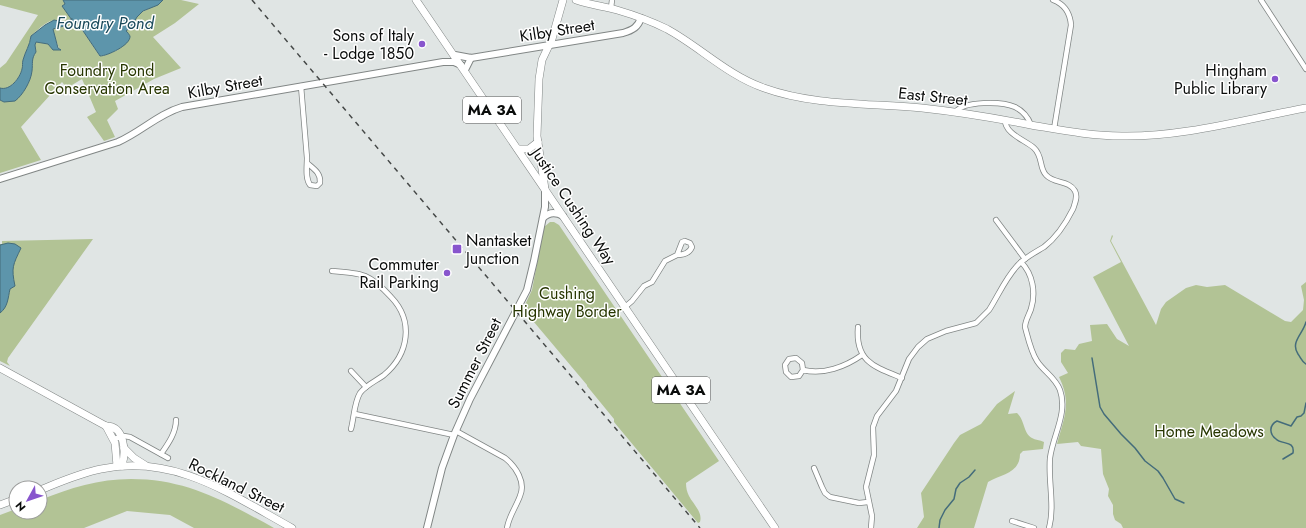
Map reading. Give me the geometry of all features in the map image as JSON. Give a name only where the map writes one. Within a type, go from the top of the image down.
[{"type":"main road","name":"Justice Cushing Way","points":[[416,0],[775,528]]},
{"type":"main road","name":"Summer Street","points":[[545,189],[538,142],[539,74],[544,56],[552,39],[563,0]]},
{"type":"main road","name":"East Street","points":[[576,0],[611,8],[657,24],[750,83],[772,91],[813,100],[880,104],[955,112],[1099,136],[1151,135],[1184,131],[1305,108]]},
{"type":"main road","points":[[518,149],[529,149],[538,142]]},
{"type":"main road","points":[[0,368],[106,426],[118,438],[124,448],[145,466]]},
{"type":"main road","points":[[118,438],[120,466]]},
{"type":"main road","points":[[120,466],[124,448]]},
{"type":"main road","name":"Rockland Street","points":[[48,487],[82,473],[120,466],[145,466],[177,471],[202,480],[292,528]]},
{"type":"street","points":[[611,8],[612,0]]},
{"type":"street","points":[[1053,0],[1061,4],[1066,9],[1069,14],[1071,24],[1054,129]]},
{"type":"street","points":[[1261,0],[1306,69]]},
{"type":"street","name":"Kilby Street","points":[[453,53],[471,58],[626,32],[636,27],[641,18]]},
{"type":"street","points":[[443,62],[453,53]]},
{"type":"street","points":[[463,68],[471,58]]},
{"type":"street","name":"Kilby Street","points":[[0,179],[118,142],[163,115],[182,107],[443,62],[454,62],[463,68]]},
{"type":"street","points":[[301,86],[308,182],[312,186],[317,186],[320,183],[320,176],[307,163]]},
{"type":"street","points":[[955,112],[960,108],[976,104],[1007,104],[1024,113],[1031,125]]},
{"type":"street","points":[[871,528],[872,516],[866,487],[874,455],[874,423],[879,413],[893,395],[912,355],[924,342],[946,331],[973,324],[984,316],[1013,271],[1023,260],[1048,244],[1058,232],[1075,204],[1075,190],[1070,185],[1053,180],[1047,176],[1043,170],[1038,152],[1009,130],[1006,126],[1005,120]]},
{"type":"street","name":"Summer Street","points":[[427,528],[442,468],[455,433],[470,399],[525,293],[531,276],[545,207],[545,189]]},
{"type":"street","points":[[543,218],[552,213],[563,216]]},
{"type":"street","points":[[996,220],[1023,260],[1029,274],[1033,289],[1032,303],[1025,327],[1037,360],[1055,381],[1060,389],[1062,399],[1061,419],[1050,457],[1051,517],[1048,528]]},
{"type":"street","points":[[625,307],[644,286],[652,282],[664,263],[677,255]]},
{"type":"street","points":[[332,271],[360,274],[371,279],[394,300],[405,319],[405,339],[403,349],[396,361],[384,375],[366,387],[358,397],[352,429]]},
{"type":"street","points":[[858,327],[858,342],[862,355],[871,364],[902,378]]},
{"type":"street","points":[[803,370],[816,372],[828,370],[862,355]]},
{"type":"street","points":[[796,358],[802,363],[803,370],[799,376],[792,377],[786,372],[785,365],[789,359],[796,358]]},
{"type":"street","points":[[351,371],[366,387]]},
{"type":"street","points":[[355,414],[455,433],[505,458],[517,472],[522,485],[521,493],[509,519],[507,528]]},
{"type":"street","points":[[162,454],[173,436],[176,420]]},
{"type":"street","name":"Rockland Street","points":[[118,438],[130,437],[168,458]]},
{"type":"street","points":[[814,468],[825,493],[830,497],[868,502]]},
{"type":"street","points":[[1012,521],[1034,528]]},
{"type":"green space","name":"Foundry Pond Conservation Area","points":[[0,0],[63,0],[65,4],[62,6],[74,23],[77,22],[99,55],[103,56],[118,50],[125,34],[136,18],[144,11],[163,0],[181,0],[199,4],[175,23],[153,37],[181,68],[154,79],[115,101],[118,109],[107,120],[115,137],[104,141],[87,117],[96,112],[82,79],[67,88],[62,82],[21,127],[41,160],[0,173],[0,100],[4,102],[19,93],[29,82],[34,54],[36,52],[36,42],[48,44],[53,50],[60,50],[53,28],[66,21],[61,23],[54,20],[49,22],[31,36],[19,76],[12,85],[2,89],[0,88],[0,68],[6,63],[38,15],[0,5]]},
{"type":"green space","name":"Cushing Highway Border","points":[[550,222],[554,222],[559,225],[719,461],[686,483],[688,494],[697,508],[701,518],[700,522],[698,523],[614,422],[614,419],[587,385],[523,309],[532,290],[544,227]]},
{"type":"green space","name":"Home Meadows","points":[[1112,235],[1111,241],[1156,325],[1161,309],[1166,302],[1186,288],[1196,285],[1207,287],[1225,285],[1285,321],[1291,322],[1303,310],[1304,300],[1301,286],[1306,282],[1306,528],[1123,528],[1121,524],[1115,520],[1113,514],[1113,505],[1108,496],[1109,489],[1103,474],[1101,449],[1081,446],[1078,442],[1057,444],[1066,410],[1065,395],[1059,377],[1068,373],[1061,362],[1061,353],[1065,349],[1075,350],[1079,344],[1092,341],[1090,325],[1107,324],[1117,339],[1129,346],[1093,277],[1121,262],[1110,241]]},
{"type":"green space","points":[[93,239],[8,358],[7,362],[10,366],[0,361],[0,244],[2,244],[2,241]]},
{"type":"green space","points":[[1015,391],[1008,414],[1017,413],[1020,416],[1029,436],[1033,439],[1044,442],[1043,449],[1023,451],[1020,454],[1017,465],[1014,469],[988,482],[974,528],[917,528],[924,517],[921,493],[954,443],[960,435],[981,424],[997,404]]},
{"type":"green space","points":[[119,479],[152,480],[189,488],[223,501],[274,528],[194,528],[170,515],[127,511],[84,528],[0,528],[0,515],[8,512],[8,520],[48,520],[48,497],[96,482]]},
{"type":"water","name":"Foundry Pond","points":[[63,0],[163,0],[158,5],[143,11],[137,17],[131,27],[126,31],[130,36],[127,43],[113,52],[100,56],[77,22],[74,23],[62,6],[65,4]]},
{"type":"water","points":[[54,20],[61,23],[68,21],[64,26],[53,29],[58,48],[61,50],[53,50],[48,44],[36,42],[36,52],[34,54],[32,71],[26,88],[15,101],[4,102],[0,100],[0,88],[7,88],[11,86],[21,73],[23,60],[31,36]]},
{"type":"water","points":[[8,243],[15,244],[21,248],[14,266],[13,274],[15,286],[10,289],[6,305],[0,313],[0,245]]},
{"type":"waterway","points":[[68,21],[72,19]]},
{"type":"waterway","points":[[1306,322],[1295,346],[1298,354],[1306,364]]},
{"type":"waterway","points":[[1092,358],[1100,407],[1104,414],[1145,461],[1158,471],[1175,499],[1184,503]]},
{"type":"waterway","points":[[1283,459],[1293,453],[1292,446],[1279,441],[1274,437],[1271,432],[1271,427],[1277,421],[1291,426],[1297,417],[1304,413],[1306,403]]},
{"type":"waterway","points":[[939,528],[940,520],[945,510],[954,499],[956,489],[960,483],[969,477],[975,470]]},
{"type":"railway","points":[[252,0],[700,528]]},
{"type":"place","name":"Sons of Italy - Lodge 1850","points":[[422,44]]},
{"type":"place","name":"Hingham Public Library","points":[[1275,79]]},
{"type":"place","name":"Nantasket Junction","points":[[457,249]]},
{"type":"place","name":"Commuter Rail Parking","points":[[447,273]]}]
